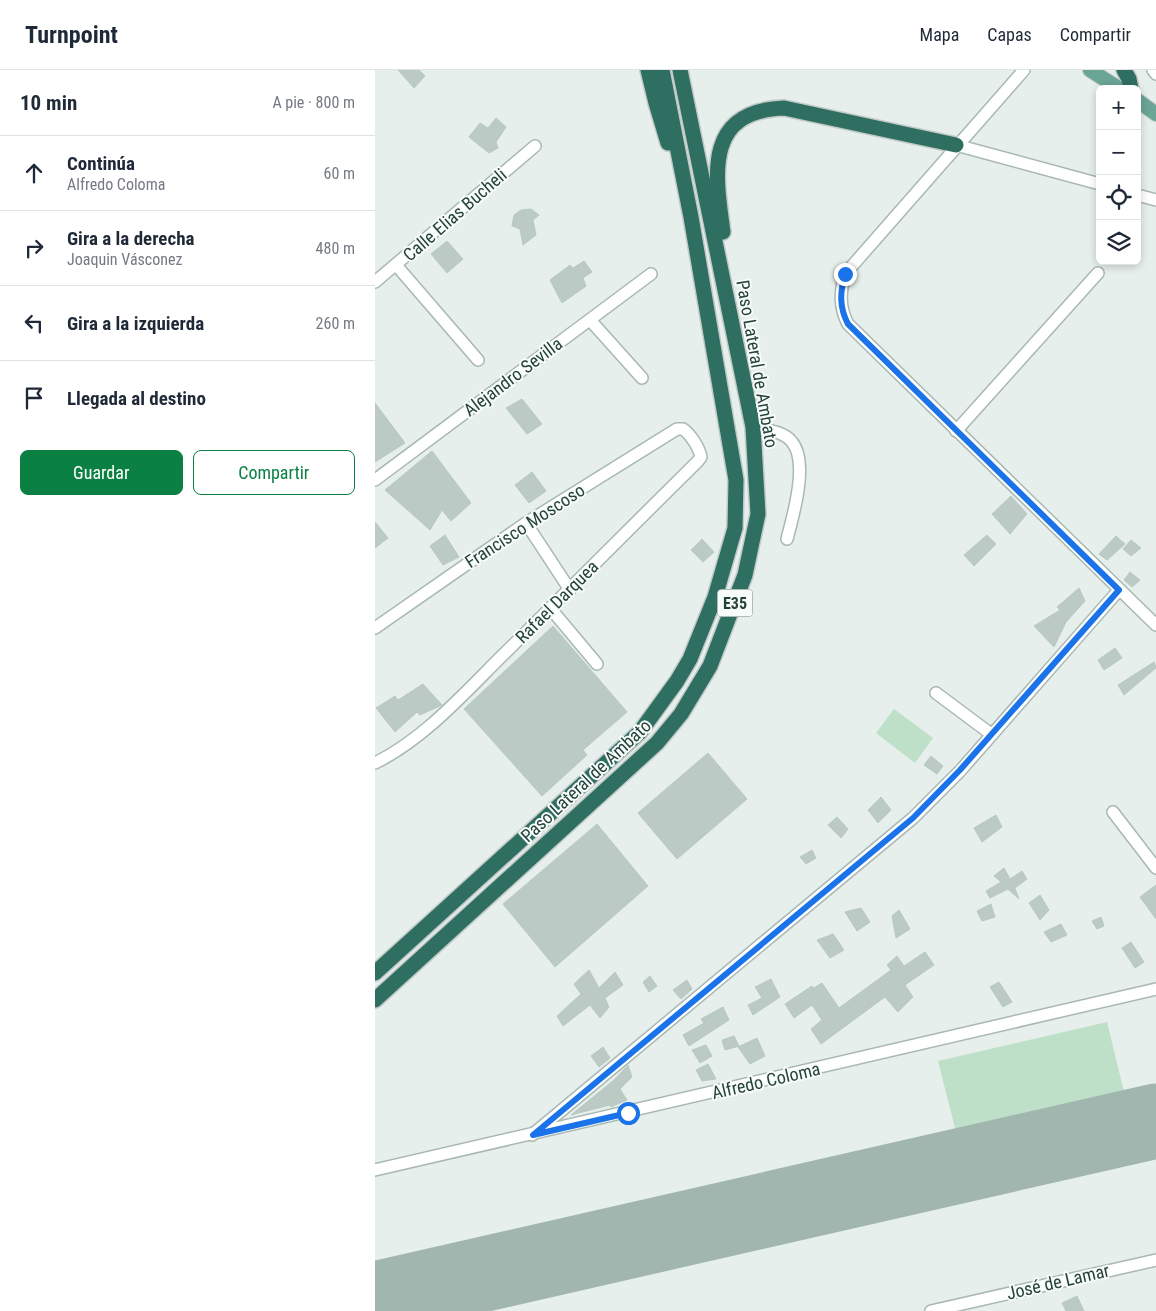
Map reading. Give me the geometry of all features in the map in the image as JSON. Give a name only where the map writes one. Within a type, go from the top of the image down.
[{"type":"highway","points":[[649,70],[655,103],[691,217]]},
{"type":"highway","name":"Paso Lateral de Ambato","points":[[375,973],[639,732],[691,659],[712,606],[735,528],[737,480],[691,217],[662,70]]},
{"type":"highway","name":"Paso Lateral de Ambato","points":[[375,1000],[657,743],[685,706],[710,666],[745,575],[759,514],[753,427],[738,345],[680,70]]},
{"type":"highway","points":[[1124,70],[1130,85]]},
{"type":"highway","points":[[738,345],[716,178],[718,156],[726,136],[738,121],[756,111],[784,108],[956,145]]},
{"type":"highway","points":[[401,949],[415,964]]},
{"type":"main road","points":[[1090,70],[1114,85]]},
{"type":"main road","points":[[1141,103],[1156,114]]},
{"type":"street","points":[[1024,70],[956,145],[845,274],[841,302],[843,314],[848,324],[1156,625]]},
{"type":"street","points":[[1153,70],[1156,74]]},
{"type":"street","points":[[956,145],[1096,183]]},
{"type":"street","name":"Calle Elias Bucheli","points":[[375,282],[535,146]]},
{"type":"street","points":[[1141,196],[1156,200]]},
{"type":"street","points":[[396,265],[478,360]]},
{"type":"street","points":[[956,431],[1097,273]]},
{"type":"street","name":"Alejandro Sevilla","points":[[375,480],[651,274]]},
{"type":"street","points":[[590,320],[641,378]]},
{"type":"street","points":[[753,427],[782,434],[792,441],[798,453],[798,482],[794,515],[787,539]]},
{"type":"street","name":"Francisco Moscoso","points":[[375,628],[525,523],[677,429]]},
{"type":"street","name":"Rafael Darquea","points":[[375,763],[397,750],[433,721],[551,609],[701,457],[687,432],[683,429],[677,429]]},
{"type":"street","points":[[525,523],[570,590]]},
{"type":"street","points":[[533,1135],[913,818],[960,770],[1119,590]]},
{"type":"street","points":[[551,609],[597,664]]},
{"type":"street","points":[[936,694],[991,734]]},
{"type":"street","points":[[1113,812],[1156,868]]},
{"type":"street","name":"Alfredo Coloma","points":[[375,1170],[533,1135],[1156,989]]},
{"type":"street","name":"José de Lamar","points":[[931,1311],[1156,1260]]},
{"type":"green space","points":[[894,709],[933,738],[915,763],[876,733]]},
{"type":"green space","points":[[1107,1022],[1127,1104],[959,1144],[938,1061]]},
{"type":"building","points":[[398,70],[419,70],[425,76],[414,88]]},
{"type":"building","points":[[496,118],[506,127],[496,142],[498,148],[489,153],[469,137],[480,123],[488,128]]},
{"type":"building","points":[[531,209],[539,215],[533,220],[536,235],[523,245],[520,229],[512,226],[514,215],[521,210]]},
{"type":"building","points":[[447,241],[463,259],[447,273],[431,254]]},
{"type":"building","points":[[584,261],[592,272],[583,278],[586,286],[562,303],[550,280],[570,265],[573,268]]},
{"type":"building","points":[[522,399],[542,424],[527,434],[506,408]]},
{"type":"building","points":[[375,403],[405,443],[375,462]]},
{"type":"building","points":[[432,451],[471,503],[451,521],[442,510],[430,530],[385,490]]},
{"type":"building","points":[[532,472],[546,491],[529,503],[515,485]]},
{"type":"building","points":[[1011,496],[1027,514],[1010,534],[992,514]]},
{"type":"building","points":[[375,522],[388,538],[375,548]]},
{"type":"building","points":[[445,535],[459,557],[443,565],[430,546]]},
{"type":"building","points":[[987,535],[996,544],[974,566],[964,555]]},
{"type":"building","points":[[1116,536],[1125,544],[1107,560],[1099,554]]},
{"type":"building","points":[[702,539],[714,552],[703,562],[691,550]]},
{"type":"building","points":[[1131,540],[1141,548],[1131,556],[1123,549]]},
{"type":"building","points":[[1130,572],[1140,580],[1132,587],[1124,580]]},
{"type":"building","points":[[1079,588],[1085,601],[1066,622],[1054,647],[1034,626],[1060,610],[1057,607]]},
{"type":"building","points":[[553,626],[627,712],[583,750],[587,755],[542,796],[464,709]]},
{"type":"building","points":[[1115,648],[1122,658],[1104,670],[1098,660]]},
{"type":"building","points":[[1154,662],[1156,668],[1124,695],[1118,685]]},
{"type":"building","points":[[423,684],[442,705],[420,715],[417,712],[395,732],[376,708],[395,696],[398,700]]},
{"type":"building","points":[[708,753],[747,799],[677,859],[638,813]]},
{"type":"building","points":[[931,756],[943,766],[937,774],[924,765]]},
{"type":"building","points":[[881,797],[891,810],[878,823],[868,810]]},
{"type":"building","points":[[996,815],[1002,827],[982,842],[974,828]]},
{"type":"building","points":[[837,817],[848,829],[841,838],[828,825]]},
{"type":"building","points":[[597,824],[648,886],[555,967],[503,904]]},
{"type":"building","points":[[812,850],[816,858],[806,864],[800,857]]},
{"type":"building","points":[[1004,868],[1010,879],[1022,871],[1027,879],[1015,888],[1014,886],[1019,899],[1008,889],[990,898],[986,891],[1001,882],[994,876]]},
{"type":"building","points":[[1156,885],[1156,919],[1140,897]]},
{"type":"building","points":[[1040,895],[1049,910],[1040,920],[1029,903]]},
{"type":"building","points":[[991,904],[995,917],[982,921],[977,911]]},
{"type":"building","points":[[861,908],[870,922],[857,931],[845,912]]},
{"type":"building","points":[[899,910],[910,929],[896,938],[892,916]]},
{"type":"building","points":[[1101,917],[1104,926],[1097,929],[1092,921]]},
{"type":"building","points":[[1061,924],[1067,935],[1051,942],[1044,932]]},
{"type":"building","points":[[833,934],[844,950],[830,958],[817,940]]},
{"type":"building","points":[[1131,942],[1144,962],[1135,968],[1122,948]]},
{"type":"building","points":[[925,952],[934,965],[905,985],[913,997],[898,1012],[885,997],[821,1044],[811,1029],[822,1020],[812,1005],[794,1018],[785,1004],[812,986],[814,988],[822,983],[839,1008],[891,970],[887,965],[897,956],[904,966]]},
{"type":"building","points":[[589,970],[599,988],[615,972],[623,985],[605,998],[609,1007],[600,1018],[590,1005],[563,1026],[557,1016],[581,994],[574,984]]},
{"type":"building","points":[[650,976],[657,986],[649,992],[643,982]]},
{"type":"building","points":[[771,979],[780,997],[753,1015],[748,1005],[762,998],[755,987]]},
{"type":"building","points":[[687,980],[692,989],[681,999],[673,990]]},
{"type":"building","points":[[999,982],[1012,1002],[1003,1007],[990,987]]},
{"type":"building","points":[[723,1007],[729,1020],[689,1046],[683,1035],[704,1023],[701,1019]]},
{"type":"building","points":[[734,1036],[739,1046],[725,1050],[722,1040]]},
{"type":"building","points":[[757,1038],[765,1056],[750,1064],[738,1047]]},
{"type":"building","points":[[706,1045],[712,1056],[700,1063],[692,1050]]},
{"type":"building","points":[[603,1047],[610,1058],[599,1067],[591,1056]]},
{"type":"building","points":[[708,1064],[716,1079],[702,1081],[696,1070]]},
{"type":"building","points":[[628,1065],[632,1077],[620,1089],[627,1100],[611,1107],[610,1105],[571,1115],[614,1080]]},
{"type":"building","points":[[1077,1296],[1084,1311],[1066,1311],[1062,1303]]},
{"type":"runway","points":[[375,1299],[1156,1121]]},
{"type":"route","points":[[628,1113],[533,1135],[913,818],[960,770],[1119,590],[848,324],[843,314],[841,302],[841,286],[845,274]]}]
